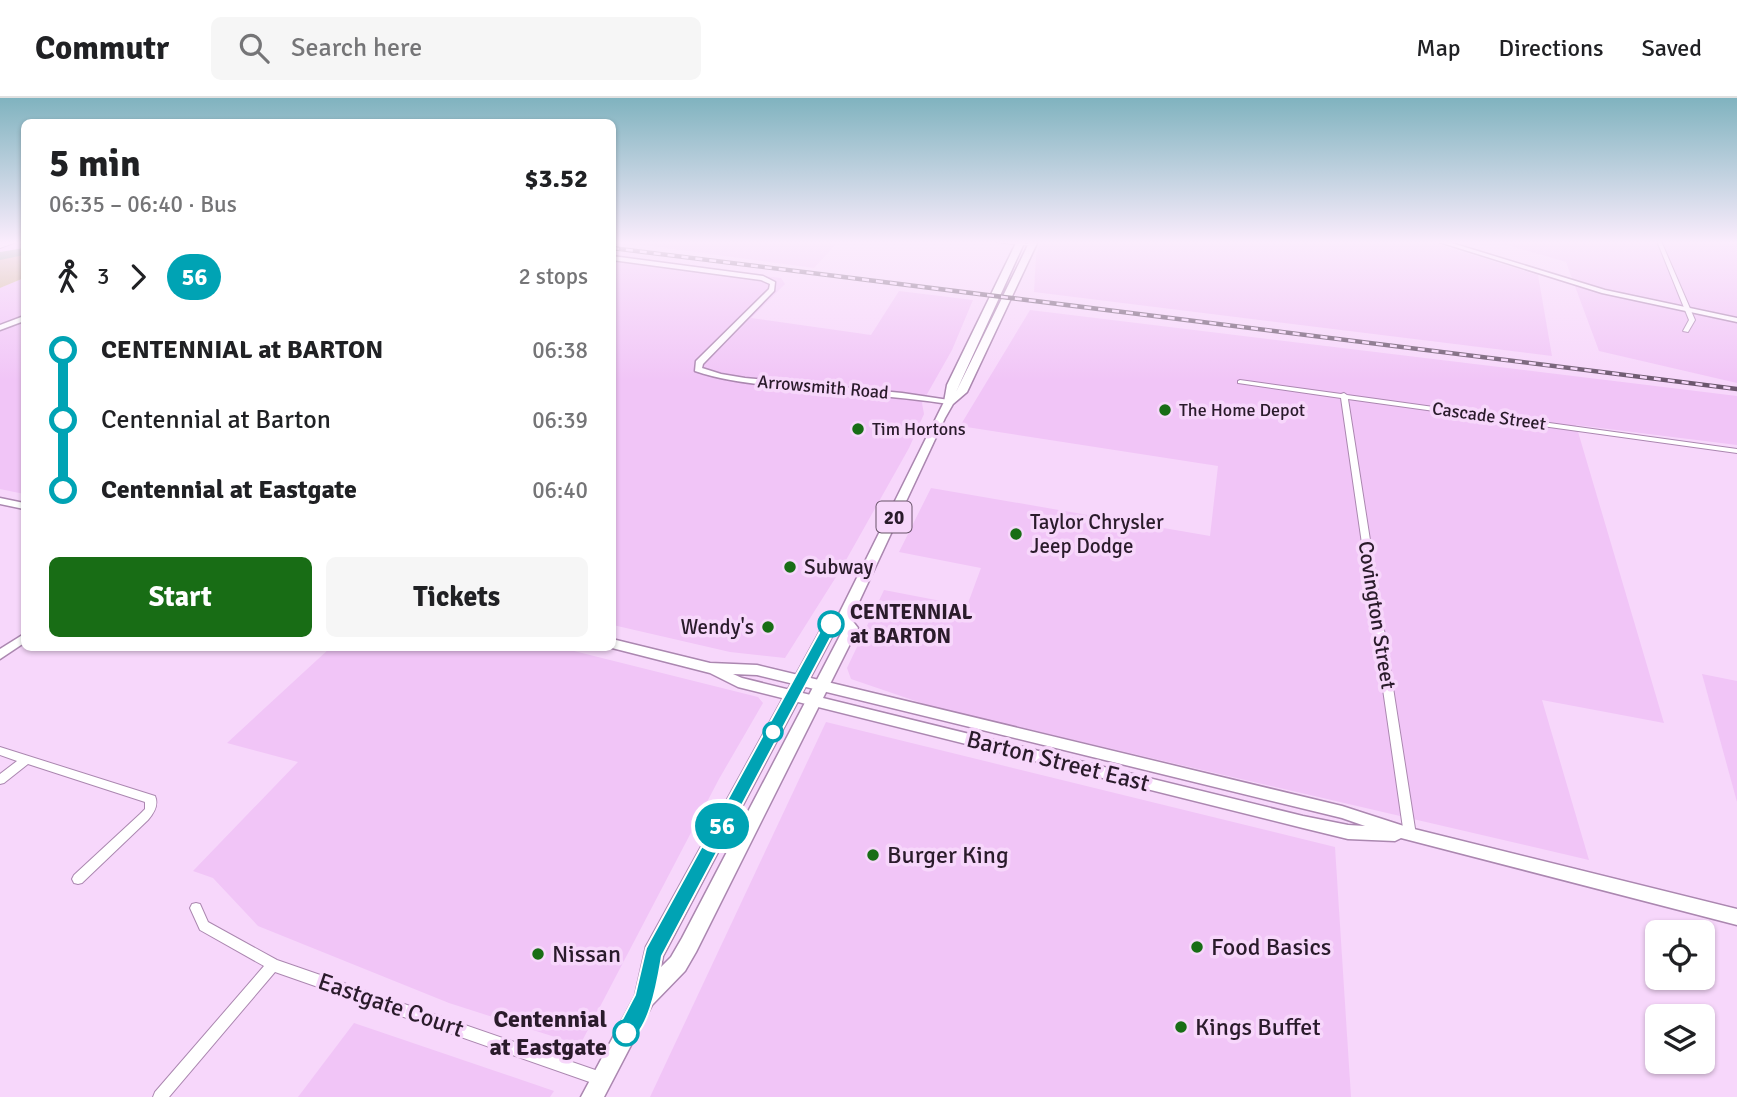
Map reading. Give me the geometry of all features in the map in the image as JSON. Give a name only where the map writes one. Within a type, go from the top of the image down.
[{"type":"main road","name":"20","points":[[645,998],[653,954],[831,624],[844,619],[949,402],[952,385],[998,288]]},
{"type":"main road","name":"20","points":[[949,402],[962,392],[1012,288]]},
{"type":"main road","points":[[0,328],[21,319]]},
{"type":"main road","points":[[0,501],[21,505]]},
{"type":"main road","name":"20","points":[[596,1088],[645,998],[678,964],[684,954],[851,628],[844,619]]},
{"type":"main road","name":"Barton Street East","points":[[616,644],[710,668],[757,670],[797,688],[995,727],[1342,812],[1410,835],[1737,917]]},
{"type":"main road","name":"Barton Street East","points":[[818,693],[989,744],[1348,832],[1410,835]]},
{"type":"main road","points":[[989,744],[995,727]]},
{"type":"street","name":"Arrowsmith Road","points":[[772,288],[699,363],[698,369],[715,376],[817,390],[890,393],[949,402]]},
{"type":"street","points":[[1590,288],[1737,320]]},
{"type":"street","points":[[1677,288],[1692,320],[1686,331]]},
{"type":"street","name":"Cascade Street","points":[[1240,382],[1737,451]]},
{"type":"street","name":"Covington Street","points":[[1344,395],[1410,835]]},
{"type":"street","points":[[0,655],[21,640]]},
{"type":"street","points":[[0,751],[151,799],[150,810],[144,817],[78,879]]},
{"type":"street","points":[[0,780],[27,759]]},
{"type":"street","name":"Eastgate Court","points":[[196,908],[204,926],[273,965],[596,1088]]},
{"type":"street","points":[[160,1097],[273,965]]},
{"type":"shaded area","points":[[0,288],[21,288],[21,493],[0,489]]},
{"type":"shaded area","points":[[616,288],[781,288],[751,318],[871,335],[899,291],[973,300],[952,350],[922,403],[924,414],[909,448],[841,569],[785,658],[730,652],[616,626]]},
{"type":"shaded area","points":[[1034,288],[1540,288],[1552,356],[1034,292]]},
{"type":"shaded area","points":[[1575,288],[1737,288],[1737,383],[1599,351]]},
{"type":"shaded area","points":[[1030,310],[1737,396],[1737,445],[1576,425],[1664,723],[1542,700],[1589,860],[936,708],[851,679],[847,668],[884,590],[967,606],[981,568],[899,552],[931,488],[1210,536],[1218,466],[960,426]]},
{"type":"shaded area","points":[[327,651],[574,651],[758,697],[763,703],[719,779],[580,1045],[449,1003],[258,926],[213,878],[193,871],[298,762],[227,743]]},
{"type":"shaded area","points":[[1702,674],[1737,681],[1737,802]]},
{"type":"shaded area","points":[[826,722],[1335,847],[1351,1097],[650,1097]]},
{"type":"shaded area","points":[[354,1023],[554,1091],[550,1097],[298,1097]]},
{"type":"railway","points":[[928,288],[1737,389]]},
{"type":"bus line","name":"56","points":[[626,1033],[645,998],[653,954],[831,624]]},
{"type":"place","name":"The Home Depot","points":[[1165,410]]},
{"type":"place","name":"Tim Hortons","points":[[858,429]]},
{"type":"place","name":"Taylor Chrysler Jeep Dodge","points":[[1016,534]]},
{"type":"place","name":"Subway","points":[[790,567]]},
{"type":"place","name":"CENTENNIAL at BARTON","points":[[831,624]]},
{"type":"place","name":"Wendy's","points":[[768,627]]},
{"type":"place","name":"Burger King","points":[[873,855]]},
{"type":"place","name":"Food Basics","points":[[1197,947]]},
{"type":"place","name":"Nissan","points":[[538,954]]},
{"type":"place","name":"Kings Buffet","points":[[1181,1027]]},
{"type":"place","name":"Centennial at Eastgate","points":[[626,1033]]}]
